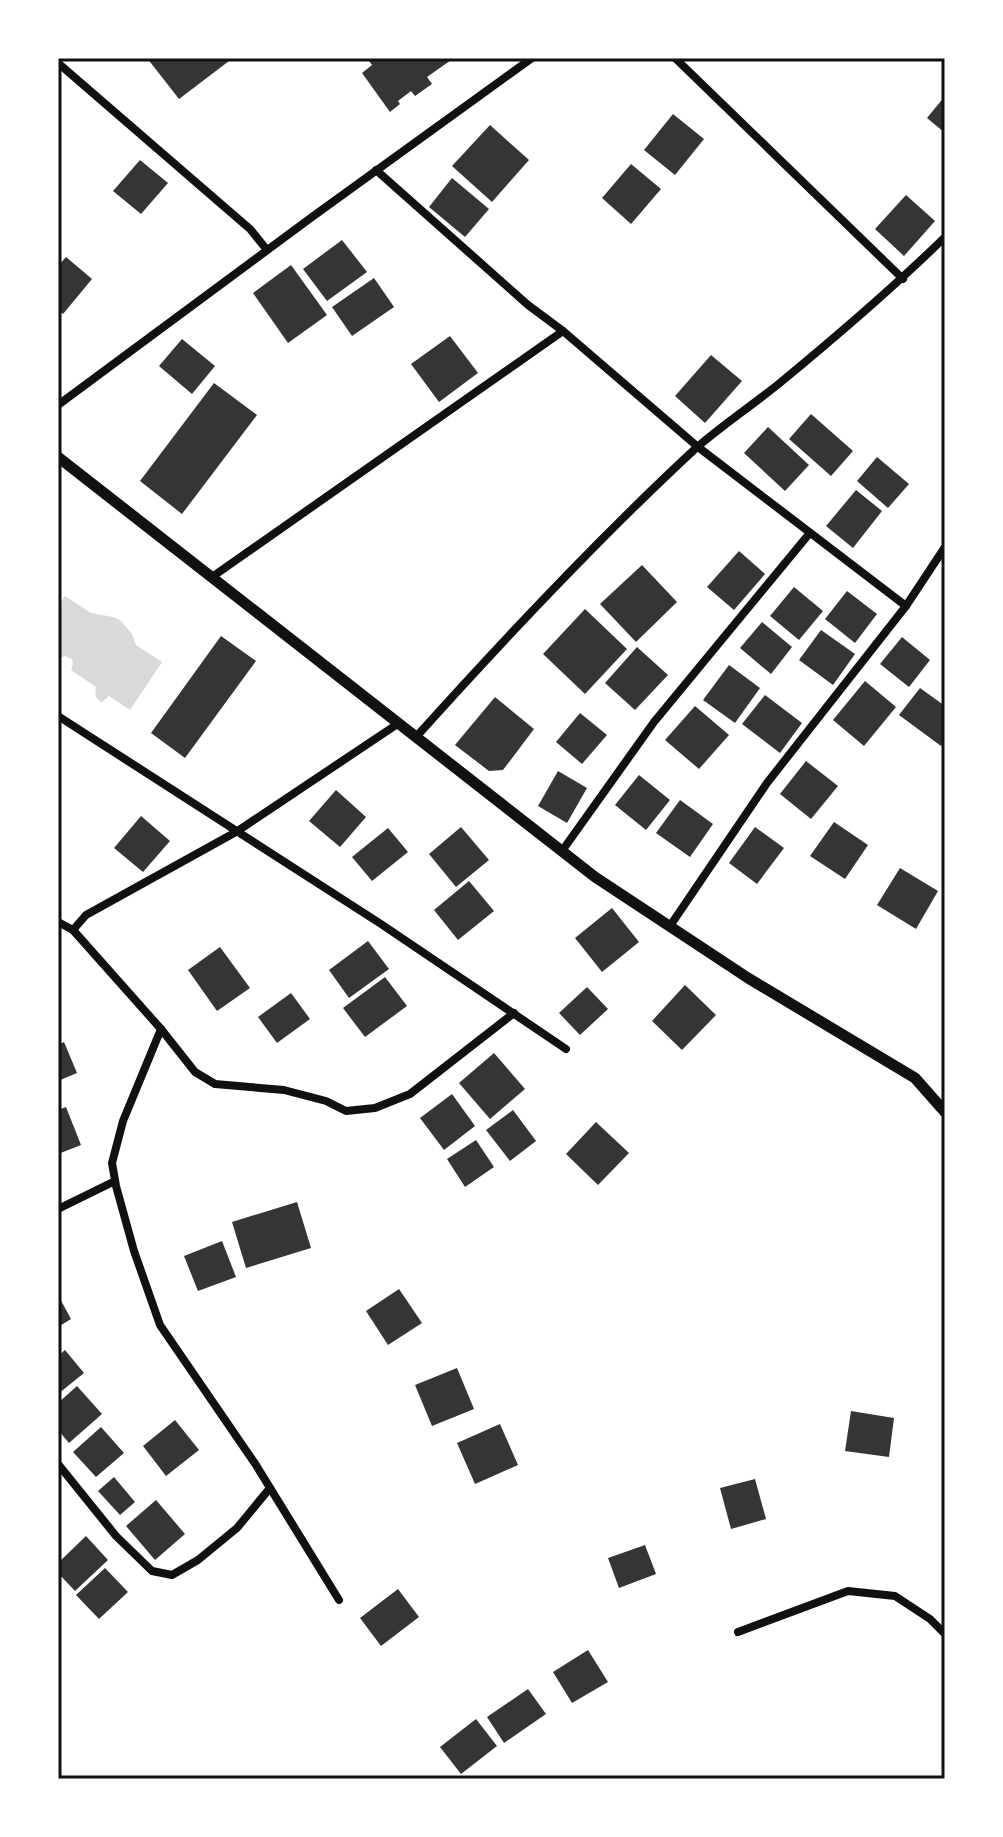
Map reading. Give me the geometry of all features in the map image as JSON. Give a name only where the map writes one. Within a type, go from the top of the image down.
[{"type":"street","points":[[58,405],[532,58]]},
{"type":"street","points":[[675,58],[903,279]]},
{"type":"street","points":[[58,63],[250,229],[267,250]]},
{"type":"street","points":[[376,170],[528,305],[563,331],[698,447],[906,606]]},
{"type":"street","points":[[416,737],[506,637],[698,447],[903,279],[945,237]]},
{"type":"street","points":[[212,577],[563,331]]},
{"type":"street","points":[[58,457],[595,877],[748,978],[915,1078],[945,1112]]},
{"type":"street","points":[[562,851],[654,722],[809,534]]},
{"type":"street","points":[[670,926],[767,783],[906,606],[945,547]]},
{"type":"street","points":[[58,716],[381,924],[566,1049]]},
{"type":"street","points":[[73,930],[86,915],[236,832],[399,723]]},
{"type":"street","points":[[58,922],[73,930],[195,1072],[215,1084],[284,1090],[326,1101],[346,1111],[375,1108],[410,1094],[514,1013]]},
{"type":"street","points":[[161,1029],[123,1121],[112,1163],[134,1251],[160,1325],[270,1488],[339,1600]]},
{"type":"street","points":[[58,1209],[115,1181]]},
{"type":"street","points":[[58,1464],[116,1536],[152,1571],[172,1575],[198,1560],[237,1528],[270,1488]]},
{"type":"street","points":[[738,1632],[848,1591],[895,1596],[930,1619],[945,1634]]},
{"type":"shaded area","points":[[65,596],[91,613],[120,620],[132,634],[136,645],[162,662],[130,710],[109,696],[99,701],[96,687],[71,670],[72,659],[65,656],[58,659],[58,607]]},
{"type":"building","points":[[147,58],[233,58],[179,99]]},
{"type":"building","points":[[367,58],[454,58],[427,77],[432,84],[415,96],[411,91],[390,112],[362,73],[372,65]]},
{"type":"building","points":[[945,96],[945,133],[927,118]]},
{"type":"building","points":[[673,114],[704,139],[675,175],[644,150]]},
{"type":"building","points":[[490,125],[529,160],[492,202],[452,166]]},
{"type":"building","points":[[140,160],[168,183],[141,214],[113,191]]},
{"type":"building","points":[[631,164],[661,189],[631,224],[602,198]]},
{"type":"building","points":[[452,178],[489,209],[465,237],[429,207]]},
{"type":"building","points":[[906,195],[935,221],[904,256],[875,229]]},
{"type":"building","points":[[342,240],[367,272],[327,301],[303,269]]},
{"type":"building","points":[[66,257],[92,279],[63,314],[58,310],[58,266]]},
{"type":"building","points":[[291,265],[327,315],[288,343],[253,293]]},
{"type":"building","points":[[374,278],[394,307],[352,336],[332,307]]},
{"type":"building","points":[[450,336],[478,373],[439,402],[411,364]]},
{"type":"building","points":[[182,339],[215,366],[192,394],[159,366]]},
{"type":"building","points":[[711,355],[742,381],[705,423],[675,396]]},
{"type":"building","points":[[214,383],[257,415],[182,514],[140,481]]},
{"type":"building","points":[[811,414],[853,451],[831,476],[789,439]]},
{"type":"building","points":[[768,427],[809,465],[785,491],[744,453]]},
{"type":"building","points":[[877,457],[909,484],[888,508],[857,481]]},
{"type":"building","points":[[856,490],[882,511],[853,548],[826,526]]},
{"type":"building","points":[[739,551],[765,574],[734,610],[707,587]]},
{"type":"building","points":[[642,565],[677,602],[636,642],[600,604]]},
{"type":"building","points":[[794,587],[823,611],[799,640],[770,616]]},
{"type":"building","points":[[847,591],[877,614],[855,643],[825,619]]},
{"type":"building","points":[[585,609],[627,649],[585,694],[543,654]]},
{"type":"building","points":[[762,622],[792,647],[771,674],[740,648]]},
{"type":"building","points":[[821,630],[855,654],[833,685],[799,660]]},
{"type":"building","points":[[221,636],[256,661],[185,758],[151,733]]},
{"type":"building","points":[[902,637],[930,660],[909,687],[880,664]]},
{"type":"building","points":[[637,647],[668,675],[635,710],[605,683]]},
{"type":"building","points":[[729,665],[760,688],[735,723],[703,700]]},
{"type":"building","points":[[865,681],[896,707],[864,746],[833,720]]},
{"type":"building","points":[[920,688],[945,706],[945,741],[941,746],[899,715]]},
{"type":"building","points":[[765,695],[802,723],[780,753],[742,724]]},
{"type":"building","points":[[495,697],[534,729],[503,770],[489,771],[455,745]]},
{"type":"building","points":[[695,706],[729,735],[699,769],[665,740]]},
{"type":"building","points":[[580,713],[607,735],[582,764],[556,742]]},
{"type":"building","points":[[806,761],[838,786],[811,819],[780,794]]},
{"type":"building","points":[[558,771],[587,788],[567,823],[538,806]]},
{"type":"building","points":[[639,775],[670,800],[646,830],[615,805]]},
{"type":"building","points":[[336,790],[366,817],[340,847],[309,821]]},
{"type":"building","points":[[680,800],[713,824],[690,857],[656,833]]},
{"type":"building","points":[[141,816],[170,841],[143,872],[114,848]]},
{"type":"building","points":[[834,822],[868,845],[845,879],[810,856]]},
{"type":"building","points":[[461,827],[489,860],[456,887],[429,854]]},
{"type":"building","points":[[755,827],[784,848],[757,884],[729,863]]},
{"type":"building","points":[[388,828],[408,852],[372,881],[352,857]]},
{"type":"building","points":[[900,868],[938,891],[916,929],[877,905]]},
{"type":"building","points":[[469,881],[494,911],[458,940],[434,910]]},
{"type":"building","points":[[612,908],[639,942],[602,972],[575,938]]},
{"type":"building","points":[[368,941],[389,969],[349,998],[329,970]]},
{"type":"building","points":[[220,947],[250,988],[217,1011],[188,970]]},
{"type":"building","points":[[385,977],[407,1006],[365,1037],[343,1008]]},
{"type":"building","points":[[685,985],[716,1015],[682,1050],[652,1021]]},
{"type":"building","points":[[587,987],[608,1009],[580,1035],[559,1013]]},
{"type":"building","points":[[291,993],[310,1019],[277,1043],[258,1017]]},
{"type":"building","points":[[64,1042],[77,1073],[58,1081],[58,1045]]},
{"type":"building","points":[[494,1053],[525,1089],[490,1119],[459,1083]]},
{"type":"building","points":[[452,1094],[475,1126],[444,1150],[420,1118]]},
{"type":"building","points":[[66,1107],[81,1145],[58,1154],[58,1110]]},
{"type":"building","points":[[513,1110],[536,1141],[510,1161],[486,1130]]},
{"type":"building","points":[[596,1122],[629,1153],[598,1185],[566,1154]]},
{"type":"building","points":[[476,1140],[494,1167],[465,1187],[447,1159]]},
{"type":"building","points":[[297,1202],[311,1248],[246,1268],[232,1222]]},
{"type":"building","points":[[222,1241],[236,1277],[198,1291],[184,1256]]},
{"type":"building","points":[[399,1289],[422,1323],[388,1345],[366,1311]]},
{"type":"building","points":[[58,1295],[71,1319],[58,1327]]},
{"type":"building","points":[[65,1350],[84,1373],[58,1394],[58,1356]]},
{"type":"building","points":[[457,1368],[474,1409],[432,1426],[415,1385]]},
{"type":"building","points":[[77,1386],[102,1414],[69,1443],[58,1430],[58,1403]]},
{"type":"building","points":[[851,1411],[894,1418],[889,1457],[845,1451]]},
{"type":"building","points":[[175,1420],[199,1450],[166,1476],[143,1446]]},
{"type":"building","points":[[500,1424],[518,1465],[475,1484],[457,1443]]},
{"type":"building","points":[[101,1427],[124,1453],[96,1477],[73,1452]]},
{"type":"building","points":[[114,1477],[135,1502],[120,1515],[98,1491]]},
{"type":"building","points":[[755,1479],[766,1519],[731,1529],[720,1488]]},
{"type":"building","points":[[156,1500],[185,1534],[155,1560],[126,1526]]},
{"type":"building","points":[[86,1536],[108,1560],[75,1591],[58,1573],[58,1563]]},
{"type":"building","points":[[645,1545],[656,1574],[619,1588],[608,1558]]},
{"type":"building","points":[[105,1568],[128,1592],[99,1619],[76,1595]]},
{"type":"building","points":[[398,1589],[419,1617],[381,1646],[360,1618]]},
{"type":"building","points":[[588,1650],[608,1682],[572,1703],[553,1672]]},
{"type":"building","points":[[528,1689],[546,1714],[504,1743],[487,1717]]},
{"type":"building","points":[[476,1719],[497,1746],[461,1774],[440,1747]]}]
